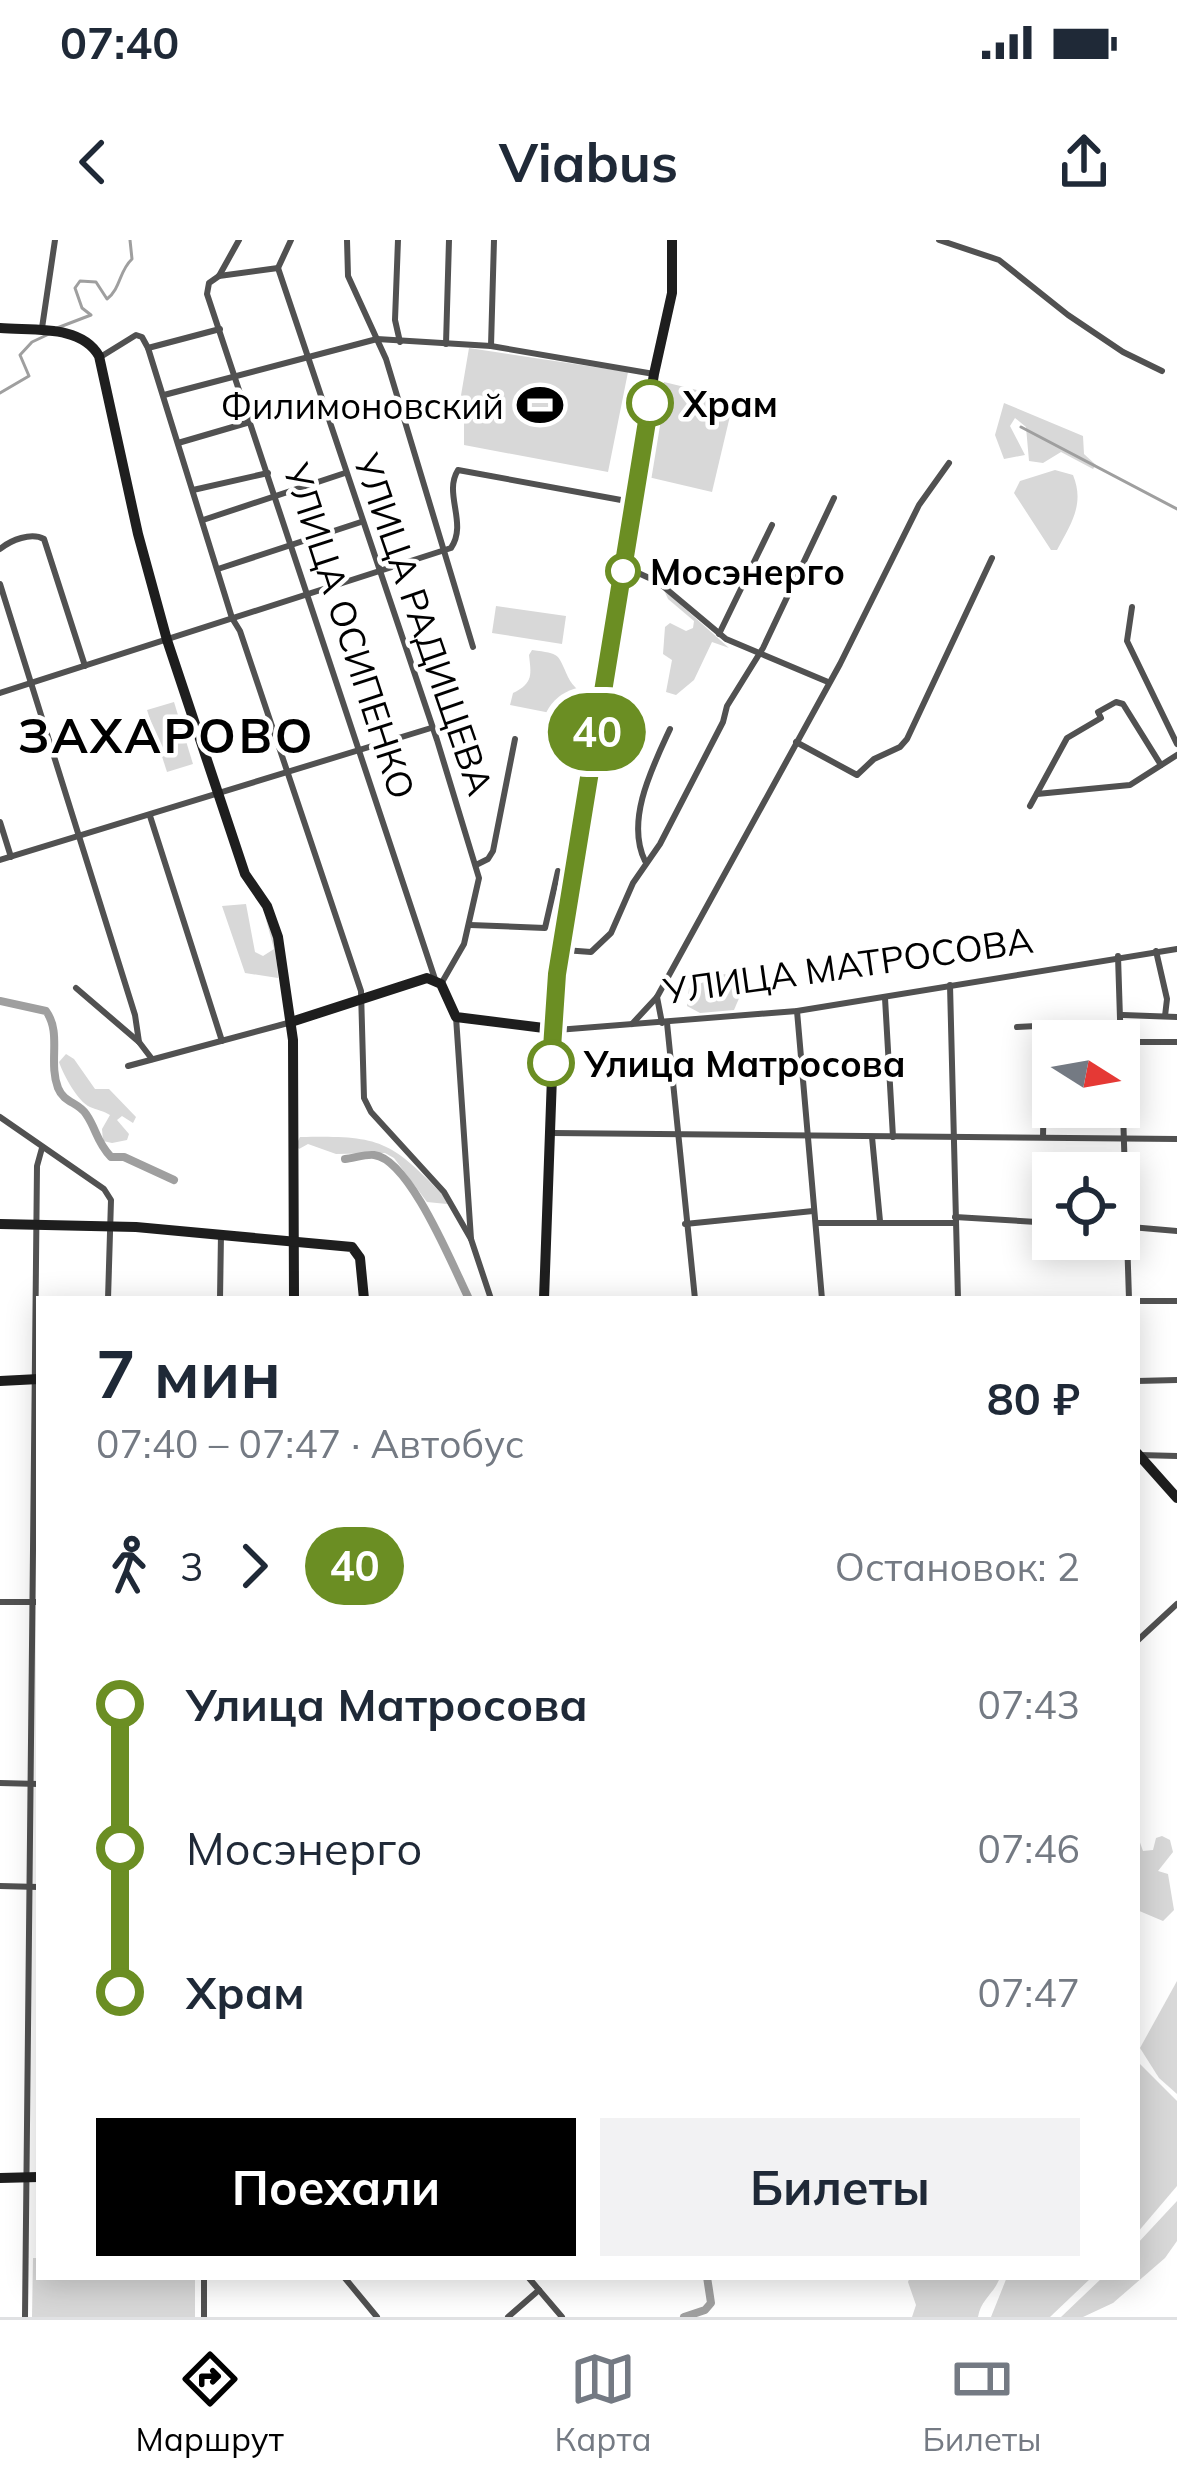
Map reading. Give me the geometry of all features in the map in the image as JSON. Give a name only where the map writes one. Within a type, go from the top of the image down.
[{"type":"street","points":[[55,240],[55,333]]},
{"type":"street","name":"УЛИЦА ОСИПЕНКО","points":[[239,240],[219,276],[206,288],[438,982]]},
{"type":"street","points":[[219,276],[278,268],[291,240]]},
{"type":"street","points":[[347,240],[348,276],[386,359],[473,647]]},
{"type":"street","points":[[398,240],[395,320],[400,342]]},
{"type":"street","points":[[446,345],[449,240]]},
{"type":"street","points":[[492,343],[494,240]]},
{"type":"street","points":[[544,1296],[552,1030],[561,949],[654,374],[672,293],[671,240]]},
{"type":"street","points":[[939,240],[962,243],[999,260],[1068,316],[1162,371]]},
{"type":"street","name":"УЛИЦА РАДИЩЕВА","points":[[278,268],[479,878],[470,926],[438,982]]},
{"type":"street","points":[[0,328],[55,333],[88,342],[99,358],[167,640],[245,874],[276,929],[291,1022],[294,1296]]},
{"type":"street","points":[[148,348],[220,329]]},
{"type":"street","points":[[99,358],[136,335],[148,348],[232,618],[361,998],[364,1098],[458,1211],[490,1296]]},
{"type":"street","points":[[164,396],[377,339],[492,343],[654,374]]},
{"type":"street","points":[[178,443],[251,421]]},
{"type":"street","points":[[632,1024],[657,997],[919,505],[949,463]]},
{"type":"street","points":[[0,693],[452,548],[459,534],[452,482],[458,470],[634,502]]},
{"type":"street","points":[[193,490],[268,473]]},
{"type":"street","points":[[202,520],[345,473]]},
{"type":"street","points":[[561,949],[591,952],[611,932],[723,722],[834,497]]},
{"type":"street","points":[[218,568],[362,522]]},
{"type":"street","points":[[719,634],[772,525]]},
{"type":"street","points":[[0,549],[36,535],[44,539],[86,666]]},
{"type":"street","points":[[796,742],[857,776],[874,759],[900,747],[992,558]]},
{"type":"street","points":[[624,567],[658,581],[719,634],[828,682]]},
{"type":"street","points":[[0,584],[135,1015],[139,1042]]},
{"type":"street","points":[[1132,608],[1127,641],[1177,744]]},
{"type":"street","points":[[1030,806],[1067,738],[1101,718],[1097,712],[1116,702],[1124,704],[1161,765]]},
{"type":"street","points":[[0,860],[431,728]]},
{"type":"street","points":[[645,861],[639,834],[642,806],[670,729]]},
{"type":"street","points":[[476,865],[493,851],[515,739]]},
{"type":"street","points":[[1037,794],[1124,786],[1177,754]]},
{"type":"street","points":[[150,814],[222,1041]]},
{"type":"street","points":[[0,822],[11,856]]},
{"type":"street","points":[[470,926],[545,928],[558,871]]},
{"type":"street","name":"УЛИЦА МАТРОСОВА","points":[[456,1017],[552,1030],[664,1023],[885,998],[950,983],[1177,950]]},
{"type":"street","points":[[1156,952],[1167,999],[1165,1016]]},
{"type":"street","points":[[1118,956],[1123,1020]]},
{"type":"street","points":[[128,1066],[291,1022],[417,980],[438,982],[456,1017],[471,1239]]},
{"type":"street","points":[[950,983],[958,1296]]},
{"type":"street","points":[[76,988],[152,1059]]},
{"type":"street","points":[[657,997],[664,1023],[695,1296]]},
{"type":"street","points":[[885,998],[892,1137]]},
{"type":"street","points":[[797,1010],[822,1296]]},
{"type":"street","points":[[1123,1016],[1177,1017]]},
{"type":"street","points":[[1017,1027],[1032,1026]]},
{"type":"street","points":[[1140,1042],[1177,1042]]},
{"type":"street","points":[[0,1117],[104,1189],[111,1200],[109,1296]]},
{"type":"street","points":[[1043,1137],[1044,1128]]},
{"type":"street","points":[[1123,1128],[1123,1152]]},
{"type":"street","points":[[549,1133],[1177,1139]]},
{"type":"street","points":[[872,1137],[880,1221]]},
{"type":"street","points":[[38,1296],[37,1166],[42,1148]]},
{"type":"street","points":[[458,1211],[468,1208]]},
{"type":"street","points":[[685,1224],[814,1211]]},
{"type":"street","points":[[817,1223],[1032,1222]]},
{"type":"street","points":[[0,1224],[221,1234],[355,1248],[364,1296]]},
{"type":"street","points":[[1140,1228],[1177,1231]]},
{"type":"street","points":[[220,1296],[221,1234]]},
{"type":"street","points":[[1128,1260],[1133,1296]]},
{"type":"street","points":[[1140,1300],[1177,1301]]},
{"type":"street","points":[[0,1381],[36,1379]]},
{"type":"street","points":[[1140,1381],[1177,1380]]},
{"type":"street","points":[[1140,1455],[1177,1456]]},
{"type":"street","points":[[1140,1458],[1177,1498]]},
{"type":"street","points":[[0,1602],[36,1602],[25,2317]]},
{"type":"street","points":[[1140,1638],[1177,1604]]},
{"type":"street","points":[[0,1783],[35,1784]]},
{"type":"street","points":[[0,1886],[34,1887]]},
{"type":"street","points":[[0,2177],[36,2177]]},
{"type":"street","points":[[203,2317],[204,2280]]},
{"type":"street","points":[[346,2280],[377,2317]]},
{"type":"street","points":[[531,2280],[562,2317]]},
{"type":"street","points":[[508,2317],[539,2290]]},
{"type":"shaded area","name":"Филимоновский","points":[[469,348],[628,372],[608,472],[464,445],[464,421],[457,419]]},
{"type":"shaded area","points":[[664,382],[734,399],[712,492],[648,477]]},
{"type":"shaded area","points":[[1004,403],[1083,436],[1084,454],[1096,465],[1093,469],[1061,452],[1043,463],[1029,461],[1026,427],[1015,418],[1010,426],[1025,455],[1004,459],[995,435]]},
{"type":"shaded area","points":[[1055,470],[1073,475],[1078,495],[1067,531],[1057,550],[1051,550],[1014,493],[1020,481]]},
{"type":"shaded area","points":[[664,590],[729,648],[712,642],[694,680],[676,695],[666,692],[672,660],[663,654],[665,627],[670,623],[686,631],[694,621]]},
{"type":"shaded area","points":[[496,606],[566,616],[562,644],[492,633]]},
{"type":"shaded area","points":[[532,650],[559,659],[586,702],[581,719],[510,705],[513,693],[530,677]]},
{"type":"shaded area","points":[[174,702],[193,764],[167,772],[147,710]]},
{"type":"shaded area","points":[[246,904],[255,952],[263,956],[274,949],[265,916],[275,941],[278,978],[245,973],[222,906]]},
{"type":"shaded area","points":[[724,974],[740,979],[734,1010],[700,1013],[687,1006],[689,988]]},
{"type":"shaded area","points":[[66,1054],[95,1089],[109,1089],[136,1117],[133,1123],[122,1116],[117,1120],[129,1134],[127,1140],[103,1141],[102,1129],[110,1115],[85,1104],[76,1094],[59,1062]]},
{"type":"shaded area","points":[[300,1137],[350,1138],[383,1146],[412,1165],[447,1204],[427,1202],[385,1153],[336,1154],[308,1144],[299,1149]]},
{"type":"shaded area","points":[[1162,1836],[1170,1840],[1173,1852],[1158,1871],[1168,1874],[1174,1910],[1163,1921],[1140,1911],[1140,1842],[1143,1851],[1153,1850],[1156,1838]]},
{"type":"shaded area","points":[[1177,1981],[1177,2094],[1159,2078],[1140,2048]]},
{"type":"shaded area","points":[[1140,2064],[1177,2101],[1177,2186],[1140,2229]]},
{"type":"shaded area","points":[[1177,2201],[1177,2241],[1140,2280],[1140,2241]]},
{"type":"shaded area","points":[[33,2258],[36,2280],[195,2280],[195,2317],[32,2317]]},
{"type":"shaded area","points":[[998,2280],[978,2317],[912,2317],[916,2305],[908,2282]]},
{"type":"shaded area","points":[[1006,2280],[1089,2280],[1050,2317],[991,2317]]},
{"type":"shaded area","points":[[1100,2280],[1140,2280],[1113,2303],[1083,2317],[1061,2317]]},
{"type":"waterway","points":[[57,328],[91,315],[82,308],[75,288],[80,281],[96,282],[107,299],[112,295],[132,259],[130,240]]},
{"type":"waterway","points":[[0,393],[29,376],[20,355],[49,334]]},
{"type":"waterway","points":[[1021,427],[1177,509]]},
{"type":"waterway","points":[[0,1001],[46,1011],[53,1029],[58,1088],[86,1114],[111,1157],[124,1157],[174,1180]]},
{"type":"waterway","points":[[345,1159],[374,1155],[402,1175],[429,1217],[468,1296]]},
{"type":"waterway","points":[[684,2317],[711,2303],[707,2280]]},
{"type":"bus line","name":"40","points":[[551,1063],[557,974],[650,403]]},
{"type":"place","name":"Храм","points":[[650,403]]},
{"type":"place","name":"Филимоновский","points":[[540,405]]},
{"type":"place","name":"Мосэнерго","points":[[623,571]]},
{"type":"place","name":"Улица Матросова","points":[[551,1063]]},
{"type":"district","name":"ЗАХАРОВО","points":[[167,735]]}]
